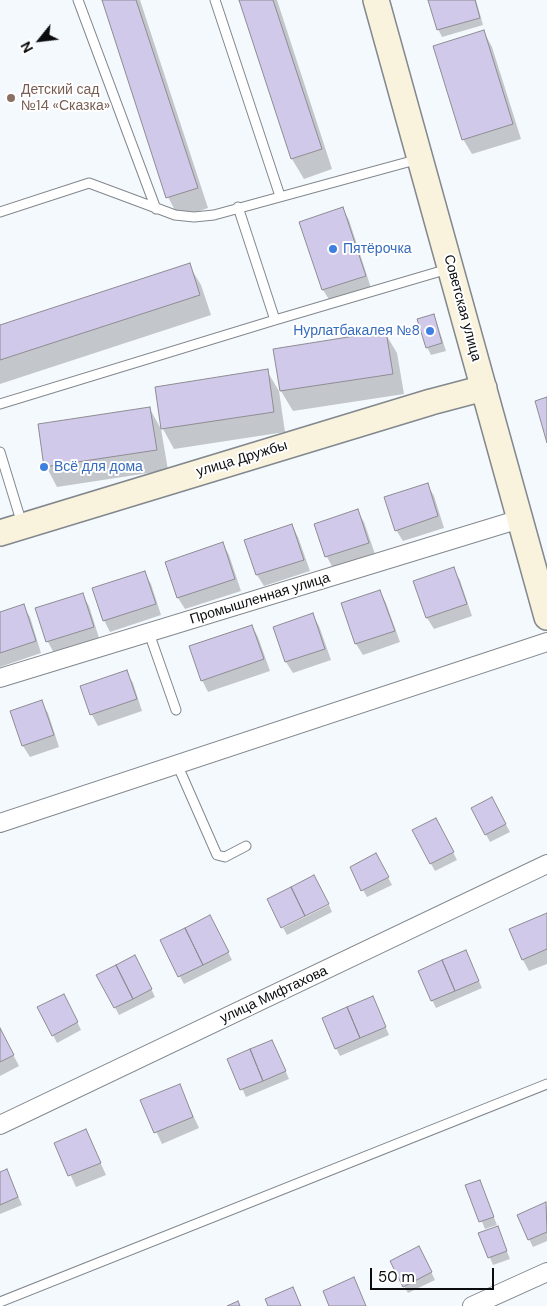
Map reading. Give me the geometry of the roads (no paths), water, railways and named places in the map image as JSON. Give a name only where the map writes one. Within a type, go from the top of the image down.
[{"type":"main road","name":"Советская улица","points":[[376,0],[547,617]]},
{"type":"main road","name":"улица Дружбы","points":[[11,529],[484,388]]},
{"type":"street","name":"Промышленная улица","points":[[0,678],[520,519]]},
{"type":"street","points":[[0,823],[547,642]]},
{"type":"street","name":"улица Мифтахова","points":[[0,1125],[547,864]]},
{"type":"street","points":[[472,1306],[547,1272]]},
{"type":"lane","points":[[78,0],[156,209]]},
{"type":"lane","points":[[215,0],[280,196]]},
{"type":"lane","points":[[0,212],[89,182],[175,215],[194,217],[214,215],[420,158]]},
{"type":"lane","points":[[238,207],[275,320]]},
{"type":"lane","points":[[0,404],[451,268]]},
{"type":"lane","points":[[0,452],[11,529]]},
{"type":"lane","points":[[149,633],[176,710]]},
{"type":"lane","points":[[177,764],[217,855],[225,856],[246,846]]},
{"type":"lane","points":[[0,1302],[547,1084]]},
{"type":"place","name":"Детский сад №14 «Сказка»","points":[[11,98]]},
{"type":"place","name":"Пятёрочка","points":[[333,249]]},
{"type":"place","name":"Нурлатбакалея №8","points":[[430,331]]},
{"type":"place","name":"Всё для дома","points":[[44,467]]}]
